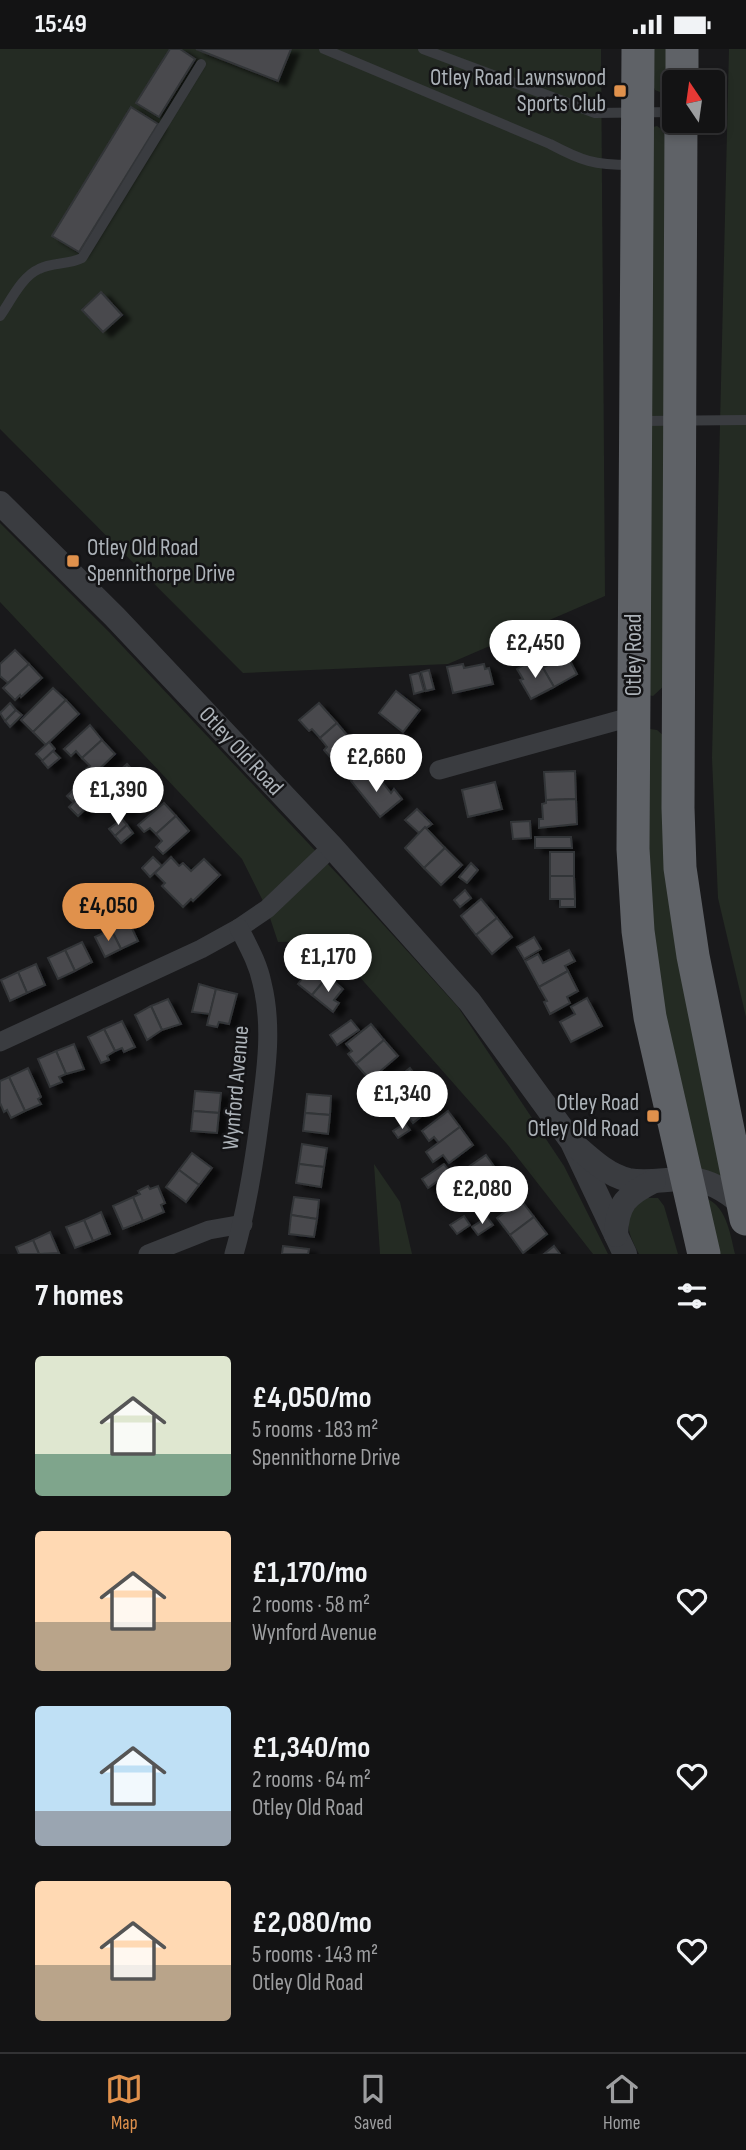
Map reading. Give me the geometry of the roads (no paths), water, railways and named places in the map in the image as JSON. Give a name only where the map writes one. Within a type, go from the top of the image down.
[{"type":"highway","name":"Otley Road","points":[[638,49],[633,849],[638,931],[670,1180],[704,1254]]},
{"type":"highway","points":[[682,49],[682,70]]},
{"type":"highway","name":"Otley Road","points":[[681,133],[680,868],[692,956],[745,1212]]},
{"type":"highway","points":[[634,716],[679,716]]},
{"type":"street","name":"Otley Old Road","points":[[0,503],[115,617],[332,847],[470,1002],[572,1142],[621,1245]]},
{"type":"street","points":[[439,770],[634,716]]},
{"type":"street","points":[[0,1042],[201,949],[239,928],[267,909],[332,847]]},
{"type":"street","name":"Wynford Avenue","points":[[234,1254],[252,1180],[268,1059],[267,1018],[262,983],[256,962],[239,928]]},
{"type":"street","name":"Otley Old Road","points":[[572,1142],[610,1174],[627,1180],[670,1180],[717,1187],[732,1195],[745,1212]]},
{"type":"street","points":[[621,1245],[617,1217],[622,1203],[639,1189],[670,1180]]},
{"type":"street","points":[[148,1254],[209,1230],[243,1224]]},
{"type":"lane","points":[[324,49],[550,144],[579,160],[605,165],[638,165]]},
{"type":"lane","points":[[423,49],[595,113],[662,112]]},
{"type":"lane","points":[[0,316],[29,275],[38,269],[82,258],[201,64]]},
{"type":"lane","points":[[634,421],[746,420]]},
{"type":"place","name":"Otley Road Lawnswood Sports Club","points":[[620,91]]},
{"type":"place","name":"Otley Old Road Spennithorpe Drive","points":[[73,561]]},
{"type":"place","name":"Otley Road Otley Old Road","points":[[653,1116]]}]
